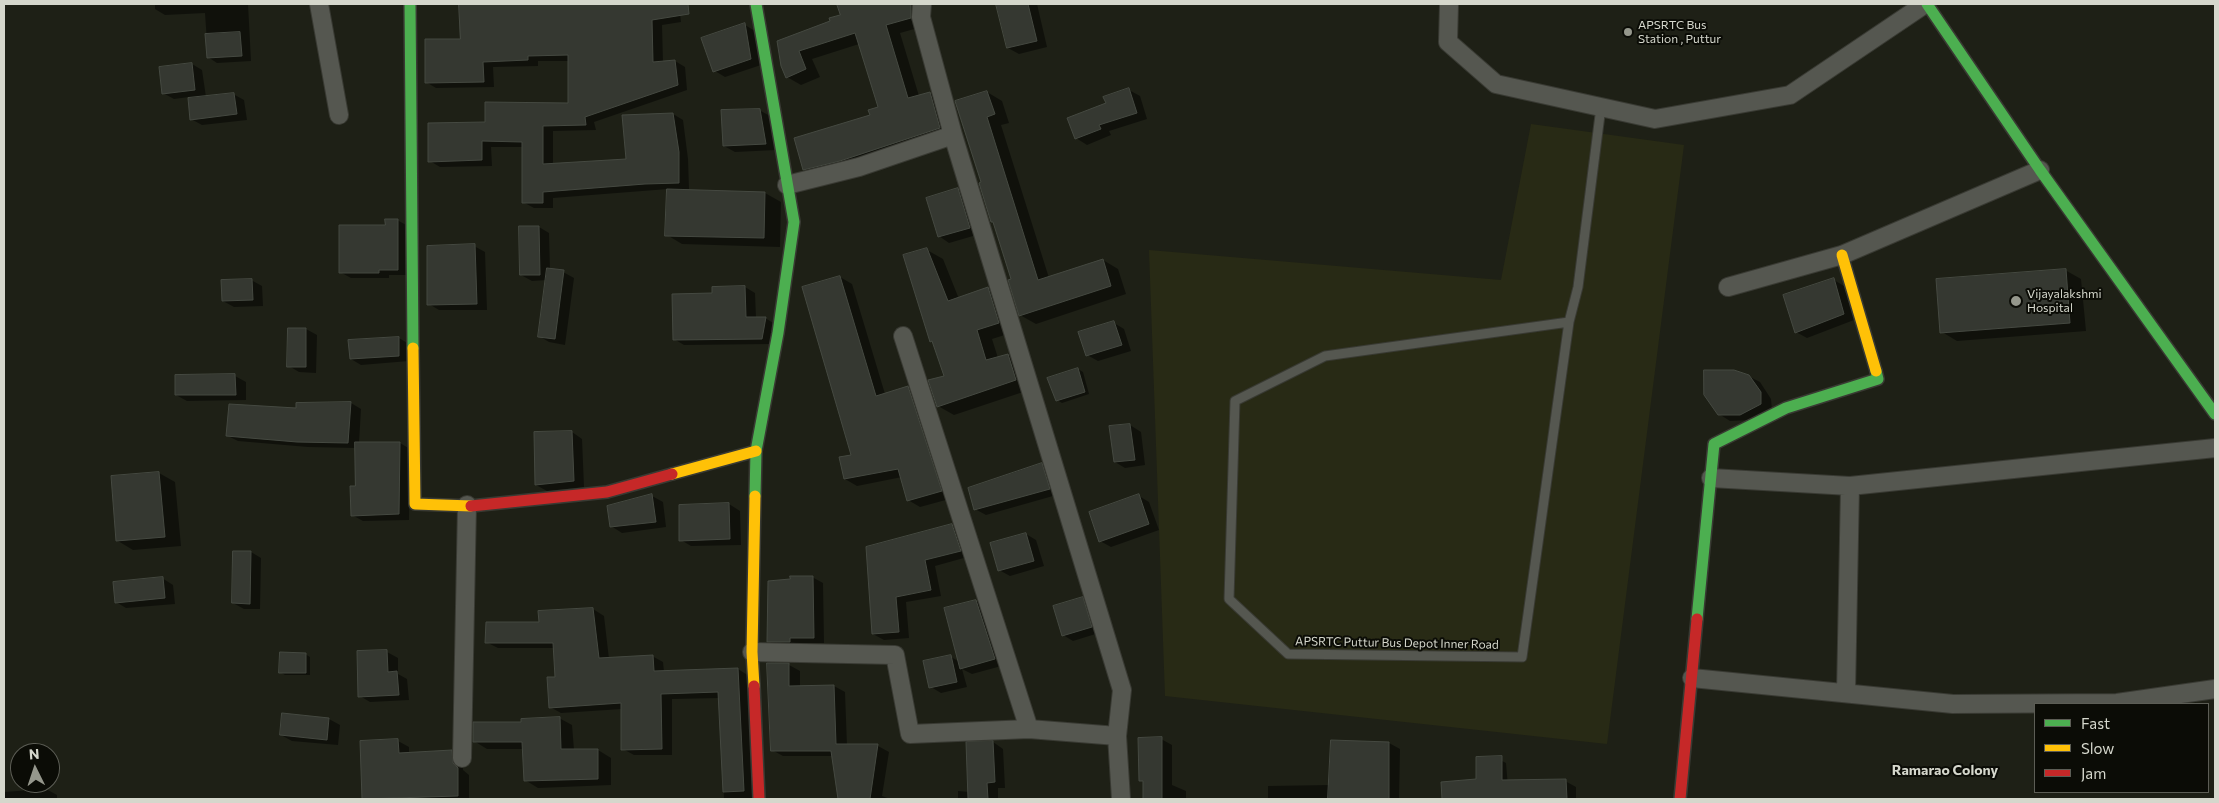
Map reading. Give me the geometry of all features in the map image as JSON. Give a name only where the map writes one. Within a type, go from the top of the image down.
[{"type":"street","points":[[319,4],[339,115]]},
{"type":"street","points":[[410,4],[415,504],[484,506],[607,492],[756,451]]},
{"type":"street","points":[[756,4],[794,222],[778,333],[756,451],[752,652],[759,799]]},
{"type":"street","points":[[922,4],[922,17],[953,135],[1122,690],[1117,736],[1121,799]]},
{"type":"street","points":[[1449,4],[1448,42],[1496,84],[1655,119],[1790,95],[1926,4],[2040,170],[2212,411],[2215,424]]},
{"type":"street","points":[[787,186],[859,167],[953,135]]},
{"type":"street","points":[[1728,287],[1842,255],[2040,170]]},
{"type":"street","points":[[1680,799],[1714,444],[1786,408],[1878,379],[1842,255]]},
{"type":"street","points":[[903,336],[1029,729]]},
{"type":"street","points":[[1711,478],[1850,486],[2215,448]]},
{"type":"street","points":[[1846,693],[1850,486]]},
{"type":"street","points":[[462,758],[467,506]]},
{"type":"street","points":[[752,652],[895,654],[910,734],[1029,729],[1117,736]]},
{"type":"street","points":[[1692,678],[1953,704],[2034,704]]},
{"type":"street","points":[[2117,703],[2215,690]]},
{"type":"lane","name":"APSRTC Puttur Bus Depot Inner Road","points":[[1569,322],[1325,356],[1235,401],[1229,599],[1288,654],[1522,657],[1569,322],[1578,287],[1601,107]]},
{"type":"shaded area","points":[[1531,124],[1684,145],[1607,744],[1165,696],[1149,250],[1501,280]]},
{"type":"building","points":[[459,4],[688,4],[689,14],[652,20],[653,62],[675,60],[678,85],[585,117],[586,125],[543,126],[543,164],[626,159],[622,115],[673,113],[679,152],[679,183],[543,192],[543,203],[522,203],[522,142],[482,141],[482,160],[428,162],[428,123],[485,122],[485,102],[568,103],[568,55],[528,56],[528,60],[483,62],[484,82],[425,83],[425,39],[460,39]]},
{"type":"building","points":[[837,4],[911,4],[911,18],[886,25],[908,98],[930,92],[940,128],[840,161],[803,170],[794,138],[870,115],[868,110],[878,107],[855,33],[799,51],[806,69],[786,78],[781,66],[777,41],[830,21],[829,18],[840,15]]},
{"type":"building","points":[[996,4],[1028,4],[1037,41],[1007,48]]},
{"type":"building","points":[[745,23],[751,59],[713,72],[701,38]]},
{"type":"building","points":[[240,32],[242,56],[207,58],[205,34]]},
{"type":"building","points":[[192,63],[195,90],[162,94],[159,67]]},
{"type":"building","points":[[1129,88],[1137,113],[1099,125],[1101,129],[1075,139],[1067,118],[1106,103],[1103,97]]},
{"type":"building","points":[[987,91],[995,114],[987,117],[1038,280],[1103,259],[1111,286],[1019,316],[1008,280],[1011,279],[993,222],[991,222],[979,183],[981,182],[955,101]]},
{"type":"building","points":[[234,93],[237,114],[190,120],[188,98]]},
{"type":"building","points":[[760,109],[766,144],[723,146],[721,110]]},
{"type":"building","points":[[958,188],[970,228],[938,237],[926,198]]},
{"type":"building","points":[[667,189],[765,192],[764,238],[665,236]]},
{"type":"building","points":[[385,219],[398,219],[398,270],[379,270],[379,273],[339,273],[339,225],[385,225]]},
{"type":"building","points":[[519,226],[539,226],[540,275],[520,275]]},
{"type":"building","points":[[475,244],[477,304],[427,305],[427,246]]},
{"type":"building","points":[[927,248],[948,301],[988,287],[999,323],[977,330],[986,360],[1008,354],[1016,380],[937,407],[928,380],[944,376],[932,341],[930,342],[903,255]]},
{"type":"building","points":[[547,268],[564,270],[555,339],[538,337]]},
{"type":"building","points":[[2066,269],[2070,323],[1940,333],[1936,279]]},
{"type":"building","points":[[840,276],[876,396],[908,386],[942,491],[907,501],[898,469],[844,479],[839,457],[851,455],[802,287]]},
{"type":"building","points":[[1834,278],[1844,314],[1795,333],[1783,295]]},
{"type":"building","points":[[252,279],[253,300],[222,301],[221,280]]},
{"type":"building","points":[[745,286],[746,317],[766,317],[762,339],[673,340],[672,294],[712,293],[712,287]]},
{"type":"building","points":[[1114,321],[1122,345],[1086,356],[1078,332]]},
{"type":"building","points":[[288,328],[306,328],[306,367],[287,367]]},
{"type":"building","points":[[399,337],[399,356],[350,359],[348,340]]},
{"type":"building","points":[[1078,368],[1085,392],[1056,401],[1047,378]]},
{"type":"building","points":[[1704,370],[1734,370],[1749,375],[1761,392],[1761,404],[1740,415],[1718,415],[1704,395]]},
{"type":"building","points":[[235,374],[236,395],[175,395],[175,375]]},
{"type":"building","points":[[351,402],[348,443],[297,442],[226,436],[229,404],[296,408],[296,403]]},
{"type":"building","points":[[1130,424],[1135,460],[1114,462],[1109,426]]},
{"type":"building","points":[[572,431],[574,481],[535,485],[534,432]]},
{"type":"building","points":[[355,442],[400,442],[399,514],[351,516],[350,486],[355,486]]},
{"type":"building","points":[[1042,463],[1050,489],[974,510],[968,488]]},
{"type":"building","points":[[159,472],[165,537],[116,541],[111,476]]},
{"type":"building","points":[[652,494],[656,522],[610,527],[607,506]]},
{"type":"building","points":[[1139,494],[1149,524],[1099,542],[1089,512]]},
{"type":"building","points":[[729,503],[730,539],[679,541],[679,505]]},
{"type":"building","points":[[952,524],[961,551],[925,560],[931,590],[896,597],[899,632],[872,634],[866,547]]},
{"type":"building","points":[[1026,533],[1034,561],[998,571],[990,543]]},
{"type":"building","points":[[233,551],[251,551],[250,604],[232,603]]},
{"type":"building","points":[[790,576],[813,576],[814,638],[790,638],[790,642],[767,642],[768,581],[790,579]]},
{"type":"building","points":[[163,577],[165,598],[115,603],[113,582]]},
{"type":"building","points":[[1083,597],[1092,627],[1062,636],[1053,606]]},
{"type":"building","points":[[976,600],[995,659],[960,669],[944,608]]},
{"type":"building","points":[[593,608],[599,658],[653,655],[654,671],[738,668],[744,791],[723,792],[718,692],[661,694],[662,749],[621,750],[621,703],[549,708],[547,677],[555,677],[553,643],[485,643],[486,622],[539,622],[538,611]]},
{"type":"building","points":[[387,650],[388,672],[397,671],[399,695],[358,697],[357,651]]},
{"type":"building","points":[[280,652],[306,653],[306,673],[279,673]]},
{"type":"building","points":[[951,655],[957,682],[929,688],[923,661]]},
{"type":"building","points":[[767,663],[789,663],[789,686],[834,685],[836,744],[878,744],[870,799],[838,799],[831,751],[771,751]]},
{"type":"building","points":[[282,713],[329,718],[327,740],[280,735]]},
{"type":"building","points":[[560,717],[561,749],[598,749],[598,779],[524,781],[522,742],[473,742],[473,722],[521,722],[521,719]]},
{"type":"building","points":[[1162,737],[1162,799],[1143,799],[1143,781],[1139,781],[1138,738]]},
{"type":"building","points":[[398,739],[399,753],[452,750],[453,763],[458,768],[458,796],[362,799],[360,741]]},
{"type":"building","points":[[1331,740],[1389,742],[1389,799],[1328,799]]},
{"type":"building","points":[[993,741],[995,782],[987,783],[988,799],[968,799],[966,742]]},
{"type":"building","points":[[1502,756],[1502,780],[1566,779],[1567,799],[1442,799],[1441,782],[1476,779],[1476,757]]},
{"type":"traffic: fast","points":[[410,4],[413,348]]},
{"type":"traffic: fast","points":[[755,496],[756,451],[778,333],[794,222],[756,4]]},
{"type":"traffic: fast","points":[[1927,4],[2040,170],[2215,414]]},
{"type":"traffic: fast","points":[[1697,619],[1714,444],[1786,408],[1878,379],[1876,371]]},
{"type":"traffic: slow","points":[[1842,255],[1876,371]]},
{"type":"traffic: slow","points":[[413,348],[415,504],[471,506]]},
{"type":"traffic: slow","points":[[672,474],[756,451]]},
{"type":"traffic: slow","points":[[754,686],[752,652],[755,496]]},
{"type":"traffic: jam","points":[[471,506],[607,492],[672,474]]},
{"type":"traffic: jam","points":[[1680,799],[1697,619]]},
{"type":"traffic: jam","points":[[754,686],[759,799]]},
{"type":"place","name":"APSRTC Bus Station , Puttur","points":[[1628,32]]},
{"type":"place","name":"Vijayalakshmi Hospital","points":[[2016,301]]},
{"type":"district","name":"Ramarao Colony","points":[[1945,770]]}]
